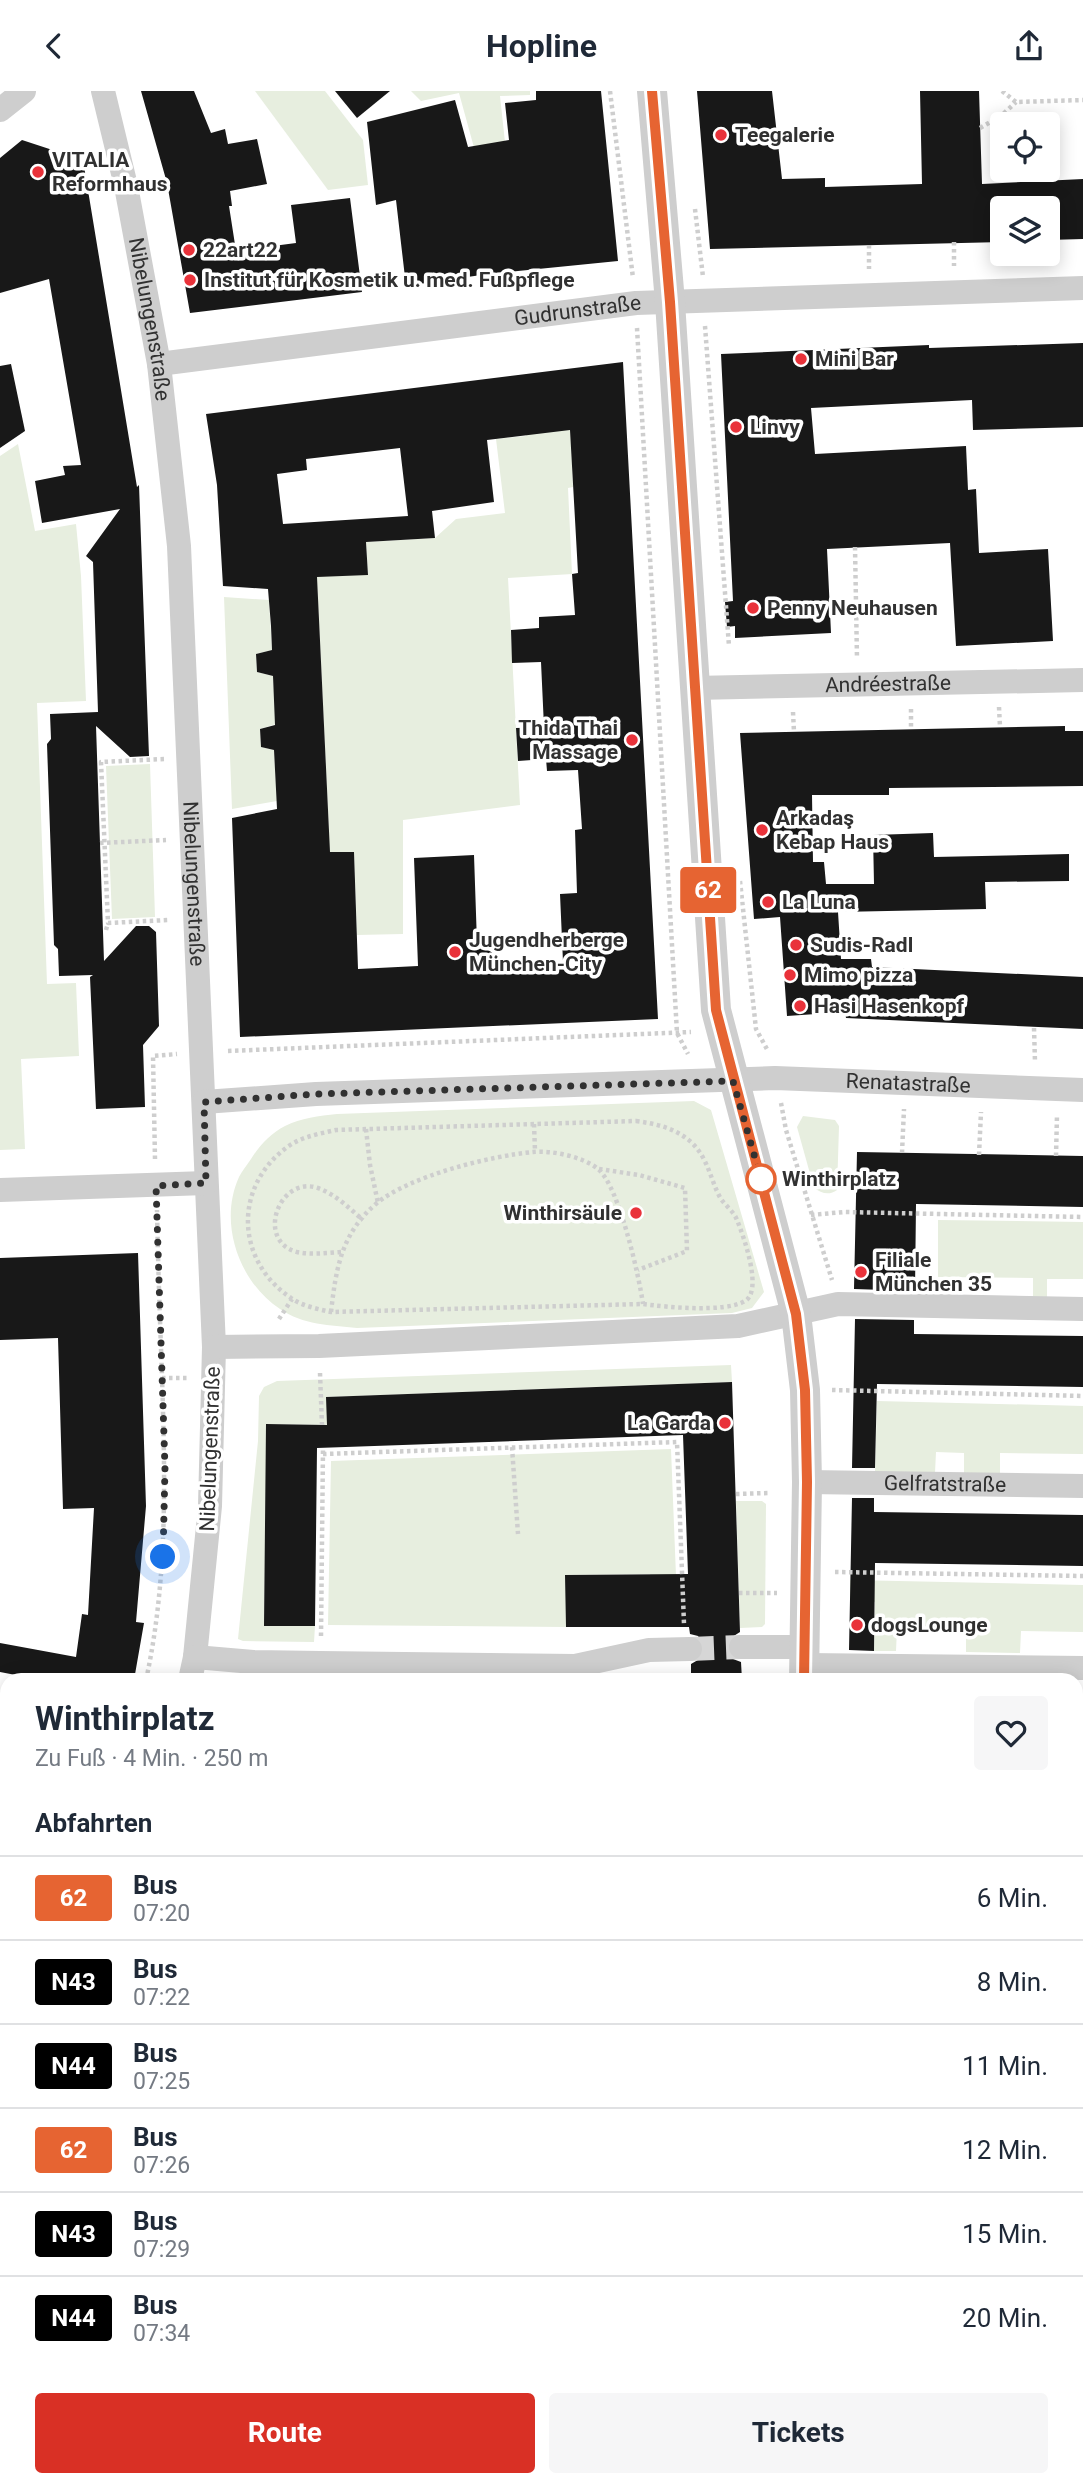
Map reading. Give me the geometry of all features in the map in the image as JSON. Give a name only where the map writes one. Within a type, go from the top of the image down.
[{"type":"street","points":[[0,110],[24,91]]},
{"type":"street","name":"Nibelungenstraße","points":[[103,91],[126,186],[159,364],[179,545],[215,1347],[210,1506],[193,1668]]},
{"type":"street","points":[[652,91],[670,302],[716,1010],[796,1314],[805,1390],[807,1482],[804,1664]]},
{"type":"street","name":"Gudrunstraße","points":[[159,364],[636,303],[1083,288]]},
{"type":"street","name":"Andréestraße","points":[[694,688],[1083,680]]},
{"type":"street","name":"Renatastraße","points":[[733,1081],[775,1078],[1083,1090]]},
{"type":"street","points":[[204,1102],[316,1094],[733,1081]]},
{"type":"street","points":[[0,1190],[206,1183]]},
{"type":"street","points":[[215,1347],[319,1346],[738,1326],[838,1304],[1083,1309]]},
{"type":"street","name":"Gelfratstraße","points":[[807,1482],[1083,1486]]},
{"type":"street","points":[[741,1647],[804,1664],[1083,1668]]},
{"type":"street","points":[[193,1668],[253,1662],[624,1668],[649,1650],[688,1649]]},
{"type":"path","points":[[148,1673],[163,1557],[165,1468],[153,1056],[677,1033],[636,303],[610,91]]},
{"type":"path","points":[[1002,91],[1016,102],[1083,100]]},
{"type":"path","points":[[980,128],[1001,116],[1016,102]]},
{"type":"path","points":[[705,324],[729,646]]},
{"type":"path","points":[[855,547],[857,660]]},
{"type":"path","points":[[106,930],[108,923],[100,759],[188,758]]},
{"type":"path","points":[[102,843],[191,839]]},
{"type":"path","points":[[740,875],[756,1029],[769,1052],[775,1078]]},
{"type":"path","points":[[108,923],[194,919]]},
{"type":"path","points":[[1034,1028],[1035,1063]]},
{"type":"path","points":[[902,1153],[905,1083]]},
{"type":"path","points":[[979,1155],[982,1087]]},
{"type":"path","points":[[1056,1156],[1057,1090]]},
{"type":"path","points":[[636,1121],[657,1124],[676,1131],[693,1144],[705,1161],[721,1198],[737,1219],[754,1279],[753,1291],[747,1301],[734,1305],[681,1309],[643,1304],[331,1312],[292,1299],[274,1284],[257,1262],[248,1239],[248,1212],[252,1192],[263,1171],[286,1148],[307,1136],[366,1129],[636,1121]]},
{"type":"path","points":[[534,1124],[535,1151]]},
{"type":"path","points":[[366,1129],[378,1203]]},
{"type":"path","points":[[786,1130],[834,1287]]},
{"type":"path","points":[[331,1312],[341,1252],[378,1203],[415,1181],[465,1165],[535,1151],[576,1157],[599,1169],[639,1175],[685,1188],[687,1251],[638,1269]]},
{"type":"path","points":[[599,1169],[610,1184],[638,1269],[643,1304]]},
{"type":"path","points":[[341,1252],[312,1254],[294,1251],[280,1242],[274,1227],[276,1209],[287,1194],[301,1188],[316,1187],[339,1200],[363,1220]]},
{"type":"path","points":[[811,1215],[820,1212],[845,1212],[1083,1217]]},
{"type":"path","points":[[319,1346],[322,1425]]},
{"type":"path","points":[[805,1390],[1083,1396]]},
{"type":"path","points":[[321,1622],[323,1451],[677,1441],[688,1649]]},
{"type":"path","points":[[512,1447],[518,1534]]},
{"type":"path","points":[[736,1494],[769,1493]]},
{"type":"path","points":[[739,1593],[806,1582],[1083,1576]]},
{"type":"green space","points":[[255,91],[325,91],[363,140],[368,185],[328,190]]},
{"type":"green space","points":[[411,91],[530,91],[530,95],[500,96],[508,170],[484,184],[459,93],[421,101]]},
{"type":"green space","points":[[570,422],[573,487],[568,488],[572,574],[508,578],[520,805],[403,820],[403,934],[357,935],[354,852],[326,853],[329,831],[316,562],[368,574],[366,542],[435,538],[456,519],[505,513],[496,439],[526,436],[524,423]]},
{"type":"green space","points":[[18,444],[35,531],[76,524],[86,701],[37,703],[47,984],[76,983],[79,1056],[21,1059],[25,1149],[0,1150],[0,456]]},
{"type":"green space","points":[[224,597],[269,600],[272,650],[256,654],[257,672],[273,676],[276,724],[260,729],[261,747],[274,750],[277,801],[232,809]]},
{"type":"green space","points":[[150,764],[155,917],[112,919],[106,766]]},
{"type":"green space","points":[[694,1101],[711,1110],[764,1292],[752,1308],[732,1313],[357,1328],[337,1326],[307,1321],[280,1309],[253,1283],[236,1250],[231,1213],[239,1177],[266,1140],[297,1121],[337,1114]]},
{"type":"green space","points":[[803,1116],[835,1120],[839,1126],[837,1190],[834,1192],[825,1193],[814,1188],[797,1127]]},
{"type":"green space","points":[[938,1220],[1083,1222],[1083,1279],[1047,1279],[1047,1298],[1033,1298],[1033,1278],[938,1277]]},
{"type":"green space","points":[[731,1365],[732,1382],[327,1397],[327,1425],[267,1424],[264,1626],[315,1626],[314,1642],[238,1639],[258,1441],[259,1396],[264,1387],[277,1381]]},
{"type":"green space","points":[[877,1401],[1083,1406],[1083,1454],[1000,1453],[1000,1474],[964,1473],[964,1453],[936,1452],[935,1473],[875,1472]]},
{"type":"green space","points":[[671,1449],[678,1627],[650,1574],[566,1575],[566,1627],[328,1625],[331,1461]]},
{"type":"green space","points":[[736,1501],[762,1501],[766,1504],[765,1624],[762,1627],[740,1628]]},
{"type":"green space","points":[[850,1580],[1083,1585],[1083,1632],[1021,1631],[1020,1653],[966,1652],[966,1630],[897,1629],[896,1651],[874,1651],[875,1602],[850,1601]]},
{"type":"building","points":[[141,91],[194,91],[211,133],[225,129],[228,144],[257,139],[267,184],[230,191],[232,206],[229,206],[236,251],[296,243],[291,205],[350,198],[362,292],[190,313],[167,183]]},
{"type":"building","points":[[335,91],[390,91],[357,118]]},
{"type":"building","points":[[536,91],[601,91],[618,261],[488,274],[406,286],[396,200],[376,205],[367,122],[455,100],[468,147],[509,140],[505,103],[536,100]]},
{"type":"building","points":[[697,91],[772,91],[782,179],[825,178],[825,187],[922,184],[920,91],[979,91],[982,184],[1083,179],[1083,239],[1060,240],[1060,196],[990,196],[990,242],[710,249]]},
{"type":"building","points":[[22,140],[83,160],[137,487],[139,485],[149,756],[130,757],[96,726],[104,961],[136,926],[149,926],[156,932],[159,1026],[143,1045],[145,1107],[96,1109],[90,977],[93,975],[59,976],[58,949],[54,945],[47,744],[51,739],[50,714],[98,712],[93,562],[86,556],[120,509],[42,523],[35,481],[65,475],[63,466],[81,465],[49,279],[0,293],[0,158]]},
{"type":"building","points":[[1083,343],[1083,427],[973,430],[972,400],[811,408],[815,454],[966,446],[968,490],[976,489],[979,553],[1048,549],[1053,641],[956,646],[950,543],[827,549],[831,633],[735,638],[735,626],[727,627],[725,602],[733,601],[721,354],[929,345],[929,348]]},
{"type":"building","points":[[623,362],[658,1019],[240,1037],[232,818],[277,809],[274,750],[261,747],[260,729],[275,725],[273,676],[257,672],[256,654],[272,650],[271,626],[268,589],[223,586],[217,485],[206,414]],"holes":[[[570,430],[578,573],[572,574],[575,615],[539,617],[539,628],[511,630],[512,663],[541,662],[544,727],[516,728],[518,761],[546,759],[547,771],[578,770],[582,829],[575,830],[577,893],[560,894],[563,962],[510,964],[477,943],[474,855],[414,858],[418,966],[358,969],[354,852],[330,852],[317,577],[368,575],[366,542],[435,538],[432,511],[494,502],[487,440]],[[400,448],[408,516],[283,524],[277,474],[307,470],[306,459]]]},
{"type":"building","points":[[11,364],[25,431],[0,448],[0,366]]},
{"type":"building","points":[[1065,726],[1065,731],[1083,731],[1083,786],[889,788],[889,795],[812,795],[813,862],[824,862],[826,884],[874,884],[873,835],[933,833],[934,857],[1069,854],[1069,881],[985,882],[986,909],[838,912],[841,959],[871,959],[872,967],[1083,977],[1083,1029],[846,1018],[845,1012],[787,1016],[780,917],[754,919],[740,733]]},
{"type":"building","points":[[857,1152],[1083,1156],[1083,1207],[916,1204],[915,1291],[854,1289]]},
{"type":"building","points":[[138,1253],[146,1506],[136,1622],[144,1623],[135,1673],[0,1672],[0,1643],[76,1657],[82,1614],[88,1615],[94,1508],[63,1509],[58,1338],[0,1340],[0,1258]]},
{"type":"building","points":[[855,1319],[914,1320],[914,1334],[1083,1336],[1083,1387],[877,1384],[875,1468],[852,1468]]},
{"type":"building","points":[[732,1382],[740,1632],[729,1639],[726,1648],[733,1659],[741,1662],[742,1673],[691,1673],[691,1664],[703,1657],[705,1648],[698,1636],[690,1634],[689,1627],[566,1627],[565,1575],[688,1574],[683,1435],[317,1448],[315,1626],[264,1626],[266,1424],[327,1425],[326,1397]]},
{"type":"building","points":[[852,1498],[874,1498],[874,1512],[1083,1515],[1083,1566],[875,1563],[874,1651],[849,1650]]},
{"type":"tunnel","points":[[690,1649],[741,1647]]},
{"type":"bus line","name":"62","points":[[652,91],[670,302],[716,1010],[796,1314],[805,1390],[807,1482],[804,1673]]},
{"type":"place","name":"Teegalerie","points":[[721,135]]},
{"type":"place","name":"VITALIA Reformhaus","points":[[38,172]]},
{"type":"place","name":"22art22","points":[[189,250]]},
{"type":"place","name":"Institut für Kosmetik u. med. Fußpflege","points":[[190,280]]},
{"type":"place","name":"Mini Bar","points":[[801,359]]},
{"type":"place","name":"Linvy","points":[[736,427]]},
{"type":"place","name":"Penny Neuhausen","points":[[753,608]]},
{"type":"place","name":"Thida Thai Massage","points":[[632,740]]},
{"type":"place","name":"Arkadaş Kebap Haus","points":[[762,830]]},
{"type":"place","name":"La Luna","points":[[768,902]]},
{"type":"place","name":"Sudis-Radl","points":[[796,945]]},
{"type":"place","name":"Jugendherberge München-City","points":[[455,952]]},
{"type":"place","name":"Mimo pizza","points":[[790,975]]},
{"type":"place","name":"Hasi Hasenkopf","points":[[800,1006]]},
{"type":"place","name":"Winthirplatz","points":[[761,1179]]},
{"type":"place","name":"Winthirsäule","points":[[636,1213]]},
{"type":"place","name":"Filiale München 35","points":[[861,1272]]},
{"type":"place","name":"La Garda","points":[[725,1423]]},
{"type":"place","name":"dogsLounge","points":[[857,1625]]},
{"type":"route","points":[[163,1557],[165,1468],[156,1186],[206,1183],[204,1102],[316,1094],[733,1081],[761,1179]]}]
